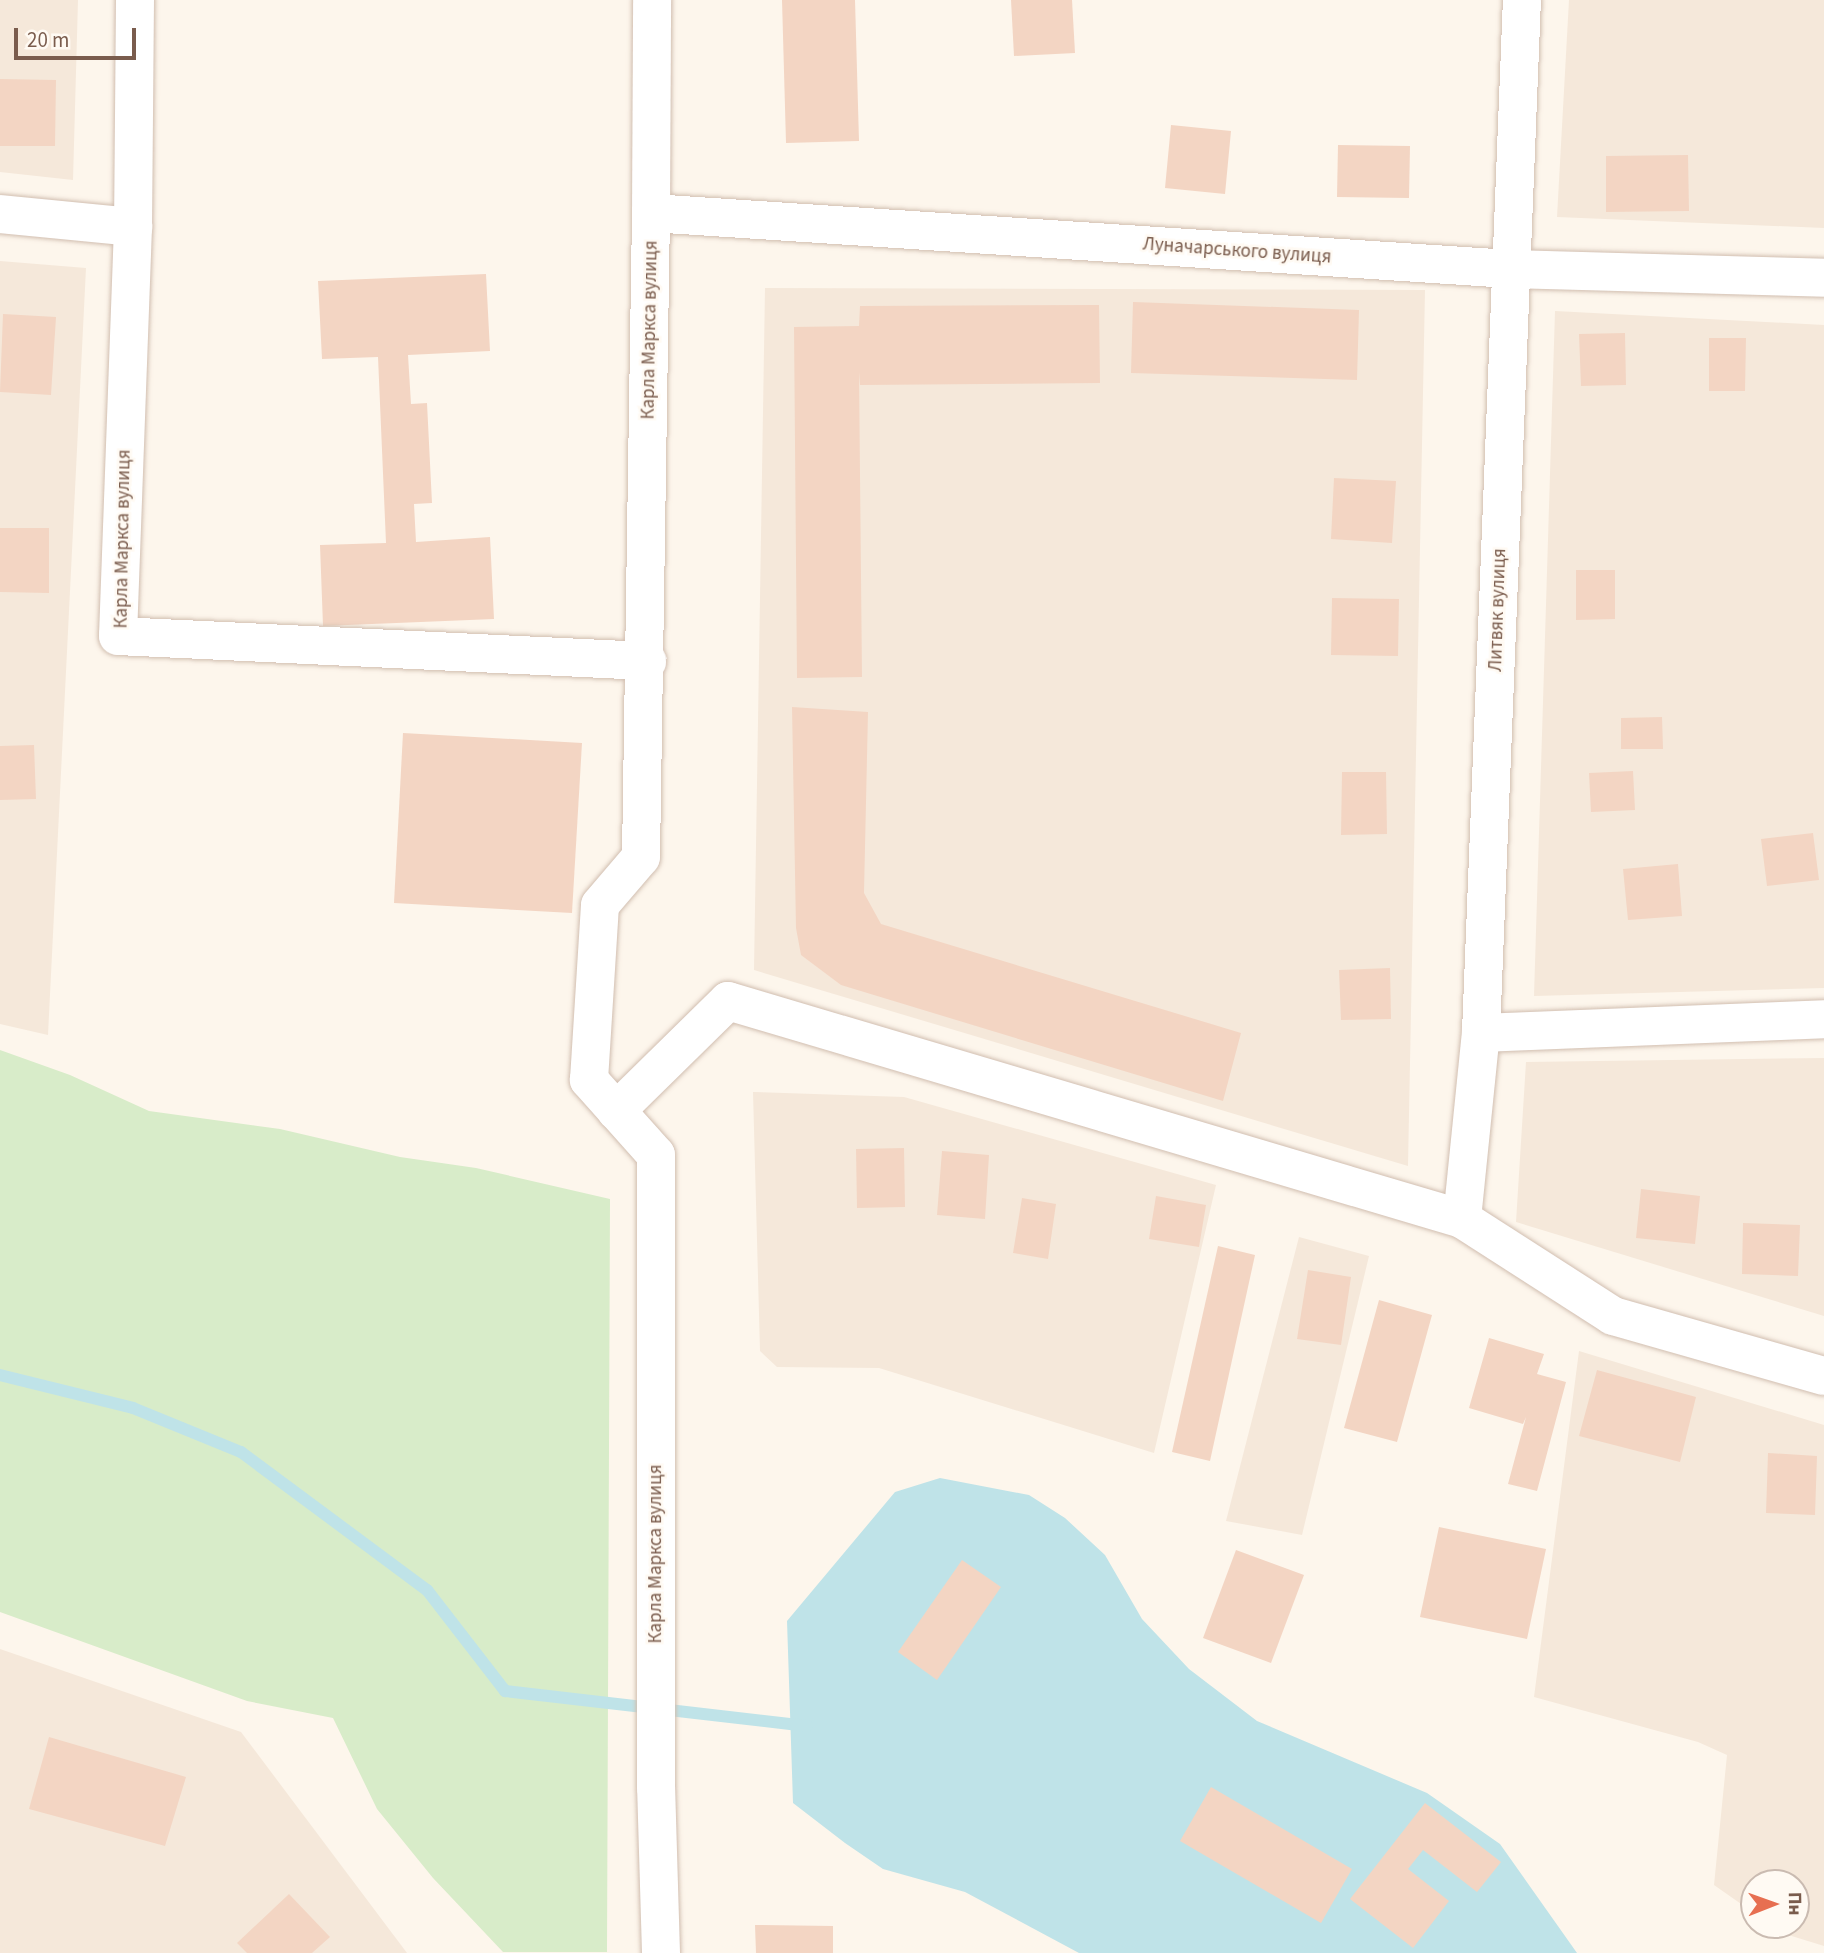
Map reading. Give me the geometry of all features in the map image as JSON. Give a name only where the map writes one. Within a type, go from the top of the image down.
[{"type":"street","name":"Карла Маркса вулиця","points":[[135,0],[133,228],[118,636],[647,661]]},
{"type":"street","name":"Карла Маркса вулиця","points":[[652,0],[647,661],[641,857],[600,905],[589,1080],[656,1156],[656,1788],[661,1953]]},
{"type":"street","name":"Литвяк вулиця","points":[[1462,1219],[1481,1033],[1522,0]]},
{"type":"street","name":"Луначарського вулиця","points":[[652,213],[1511,269],[1824,278]]},
{"type":"street","points":[[0,214],[133,228]]},
{"type":"street","points":[[616,1111],[728,1001],[1462,1219],[1612,1315],[1824,1376]]},
{"type":"street","points":[[1481,1033],[1824,1019]]},
{"type":"shaded area","points":[[0,0],[78,0],[73,180],[0,172]]},
{"type":"shaded area","points":[[1569,0],[1824,0],[1824,228],[1557,217]]},
{"type":"shaded area","points":[[0,261],[86,268],[48,1035],[0,1024]]},
{"type":"shaded area","points":[[765,288],[1425,290],[1408,1166],[754,970]]},
{"type":"shaded area","points":[[1555,311],[1824,325],[1824,988],[1534,996]]},
{"type":"shaded area","points":[[1824,1058],[1824,1316],[1516,1222],[1526,1062]]},
{"type":"shaded area","points":[[753,1092],[904,1097],[1216,1185],[1154,1453],[879,1368],[777,1367],[760,1351]]},
{"type":"shaded area","points":[[1299,1237],[1369,1256],[1302,1535],[1226,1521]]},
{"type":"shaded area","points":[[1579,1351],[1824,1425],[1824,1946],[1801,1939],[1810,1939],[1810,1869],[1740,1869],[1740,1903],[1714,1885],[1727,1755],[1698,1742],[1534,1697]]},
{"type":"shaded area","points":[[0,1649],[241,1732],[407,1953],[0,1953]]},
{"type":"green space","points":[[0,1050],[70,1075],[149,1111],[280,1129],[400,1157],[476,1168],[610,1199],[607,1952],[503,1952],[433,1878],[377,1809],[333,1718],[247,1701],[0,1612]]},
{"type":"water","points":[[940,1478],[1029,1495],[1065,1518],[1105,1555],[1142,1619],[1189,1669],[1257,1721],[1427,1793],[1500,1844],[1577,1953],[1079,1953],[965,1892],[883,1869],[845,1843],[793,1803],[787,1621],[895,1492]]},
{"type":"building","points":[[782,0],[855,0],[859,141],[786,143]]},
{"type":"building","points":[[1011,0],[1072,0],[1075,53],[1014,56]]},
{"type":"building","points":[[0,79],[56,80],[55,146],[0,146]]},
{"type":"building","points":[[1171,125],[1231,131],[1225,194],[1165,188]]},
{"type":"building","points":[[1338,145],[1410,146],[1409,198],[1337,197]]},
{"type":"building","points":[[1688,155],[1689,211],[1606,212],[1606,156]]},
{"type":"building","points":[[486,274],[490,351],[408,355],[411,404],[427,403],[432,503],[414,504],[416,542],[490,537],[494,619],[323,626],[320,545],[386,543],[378,357],[322,359],[318,281]]},
{"type":"building","points":[[1133,302],[1359,310],[1357,380],[1131,373]]},
{"type":"building","points":[[1099,305],[1100,383],[860,385],[859,372],[862,677],[797,678],[794,327],[859,326],[860,306]]},
{"type":"building","points":[[3,314],[56,317],[51,395],[0,392]]},
{"type":"building","points":[[1625,333],[1626,385],[1581,386],[1579,334]]},
{"type":"building","points":[[1709,338],[1746,338],[1745,391],[1709,391]]},
{"type":"building","points":[[1334,478],[1396,481],[1392,543],[1331,539]]},
{"type":"building","points":[[0,528],[49,528],[49,593],[0,592]]},
{"type":"building","points":[[1576,570],[1615,570],[1615,619],[1576,620]]},
{"type":"building","points":[[1332,598],[1399,599],[1398,656],[1331,655]]},
{"type":"building","points":[[792,707],[868,712],[864,893],[881,924],[1241,1033],[1223,1101],[841,985],[801,955],[796,928]]},
{"type":"building","points":[[1662,717],[1663,749],[1621,749],[1621,718]]},
{"type":"building","points":[[403,733],[582,743],[572,913],[394,903]]},
{"type":"building","points":[[34,745],[36,799],[0,800],[0,746]]},
{"type":"building","points":[[1633,771],[1635,810],[1591,812],[1589,773]]},
{"type":"building","points":[[1342,772],[1386,772],[1387,834],[1341,835]]},
{"type":"building","points":[[1813,833],[1819,880],[1767,886],[1761,839]]},
{"type":"building","points":[[1678,864],[1682,916],[1628,920],[1623,869]]},
{"type":"building","points":[[1390,968],[1391,1019],[1341,1020],[1339,970]]},
{"type":"building","points":[[904,1148],[905,1207],[857,1208],[856,1149]]},
{"type":"building","points":[[942,1151],[989,1155],[985,1219],[937,1215]]},
{"type":"building","points":[[1641,1189],[1700,1196],[1695,1244],[1636,1238]]},
{"type":"building","points":[[1156,1196],[1206,1205],[1199,1247],[1149,1239]]},
{"type":"building","points":[[1022,1198],[1056,1204],[1048,1259],[1013,1253]]},
{"type":"building","points":[[1743,1223],[1800,1225],[1798,1276],[1742,1274]]},
{"type":"building","points":[[1218,1246],[1255,1255],[1210,1461],[1172,1452]]},
{"type":"building","points":[[1308,1270],[1351,1277],[1341,1345],[1297,1339]]},
{"type":"building","points":[[1379,1300],[1432,1315],[1397,1442],[1344,1428]]},
{"type":"building","points":[[1489,1338],[1544,1354],[1537,1374],[1566,1382],[1537,1491],[1508,1484],[1526,1417],[1523,1424],[1469,1408]]},
{"type":"building","points":[[1597,1370],[1696,1397],[1680,1462],[1579,1436]]},
{"type":"building","points":[[1768,1453],[1817,1456],[1815,1515],[1766,1513]]},
{"type":"building","points":[[1439,1527],[1546,1549],[1527,1639],[1420,1617]]},
{"type":"building","points":[[1236,1550],[1304,1575],[1271,1663],[1203,1638]]},
{"type":"building","points":[[962,1560],[1001,1587],[937,1680],[898,1652]]},
{"type":"building","points":[[49,1737],[186,1777],[165,1846],[29,1809]]},
{"type":"building","points":[[1211,1787],[1352,1869],[1321,1923],[1180,1841]]},
{"type":"building","points":[[1425,1803],[1501,1862],[1477,1892],[1423,1850],[1408,1869],[1449,1901],[1413,1948],[1350,1899]]},
{"type":"building","points":[[289,1894],[330,1937],[312,1953],[247,1953],[237,1943]]},
{"type":"building","points":[[755,1925],[833,1926],[833,1953],[756,1953]]},
{"type":"waterway","points":[[0,1375],[133,1408],[241,1452],[427,1590],[505,1691],[807,1726]]}]
